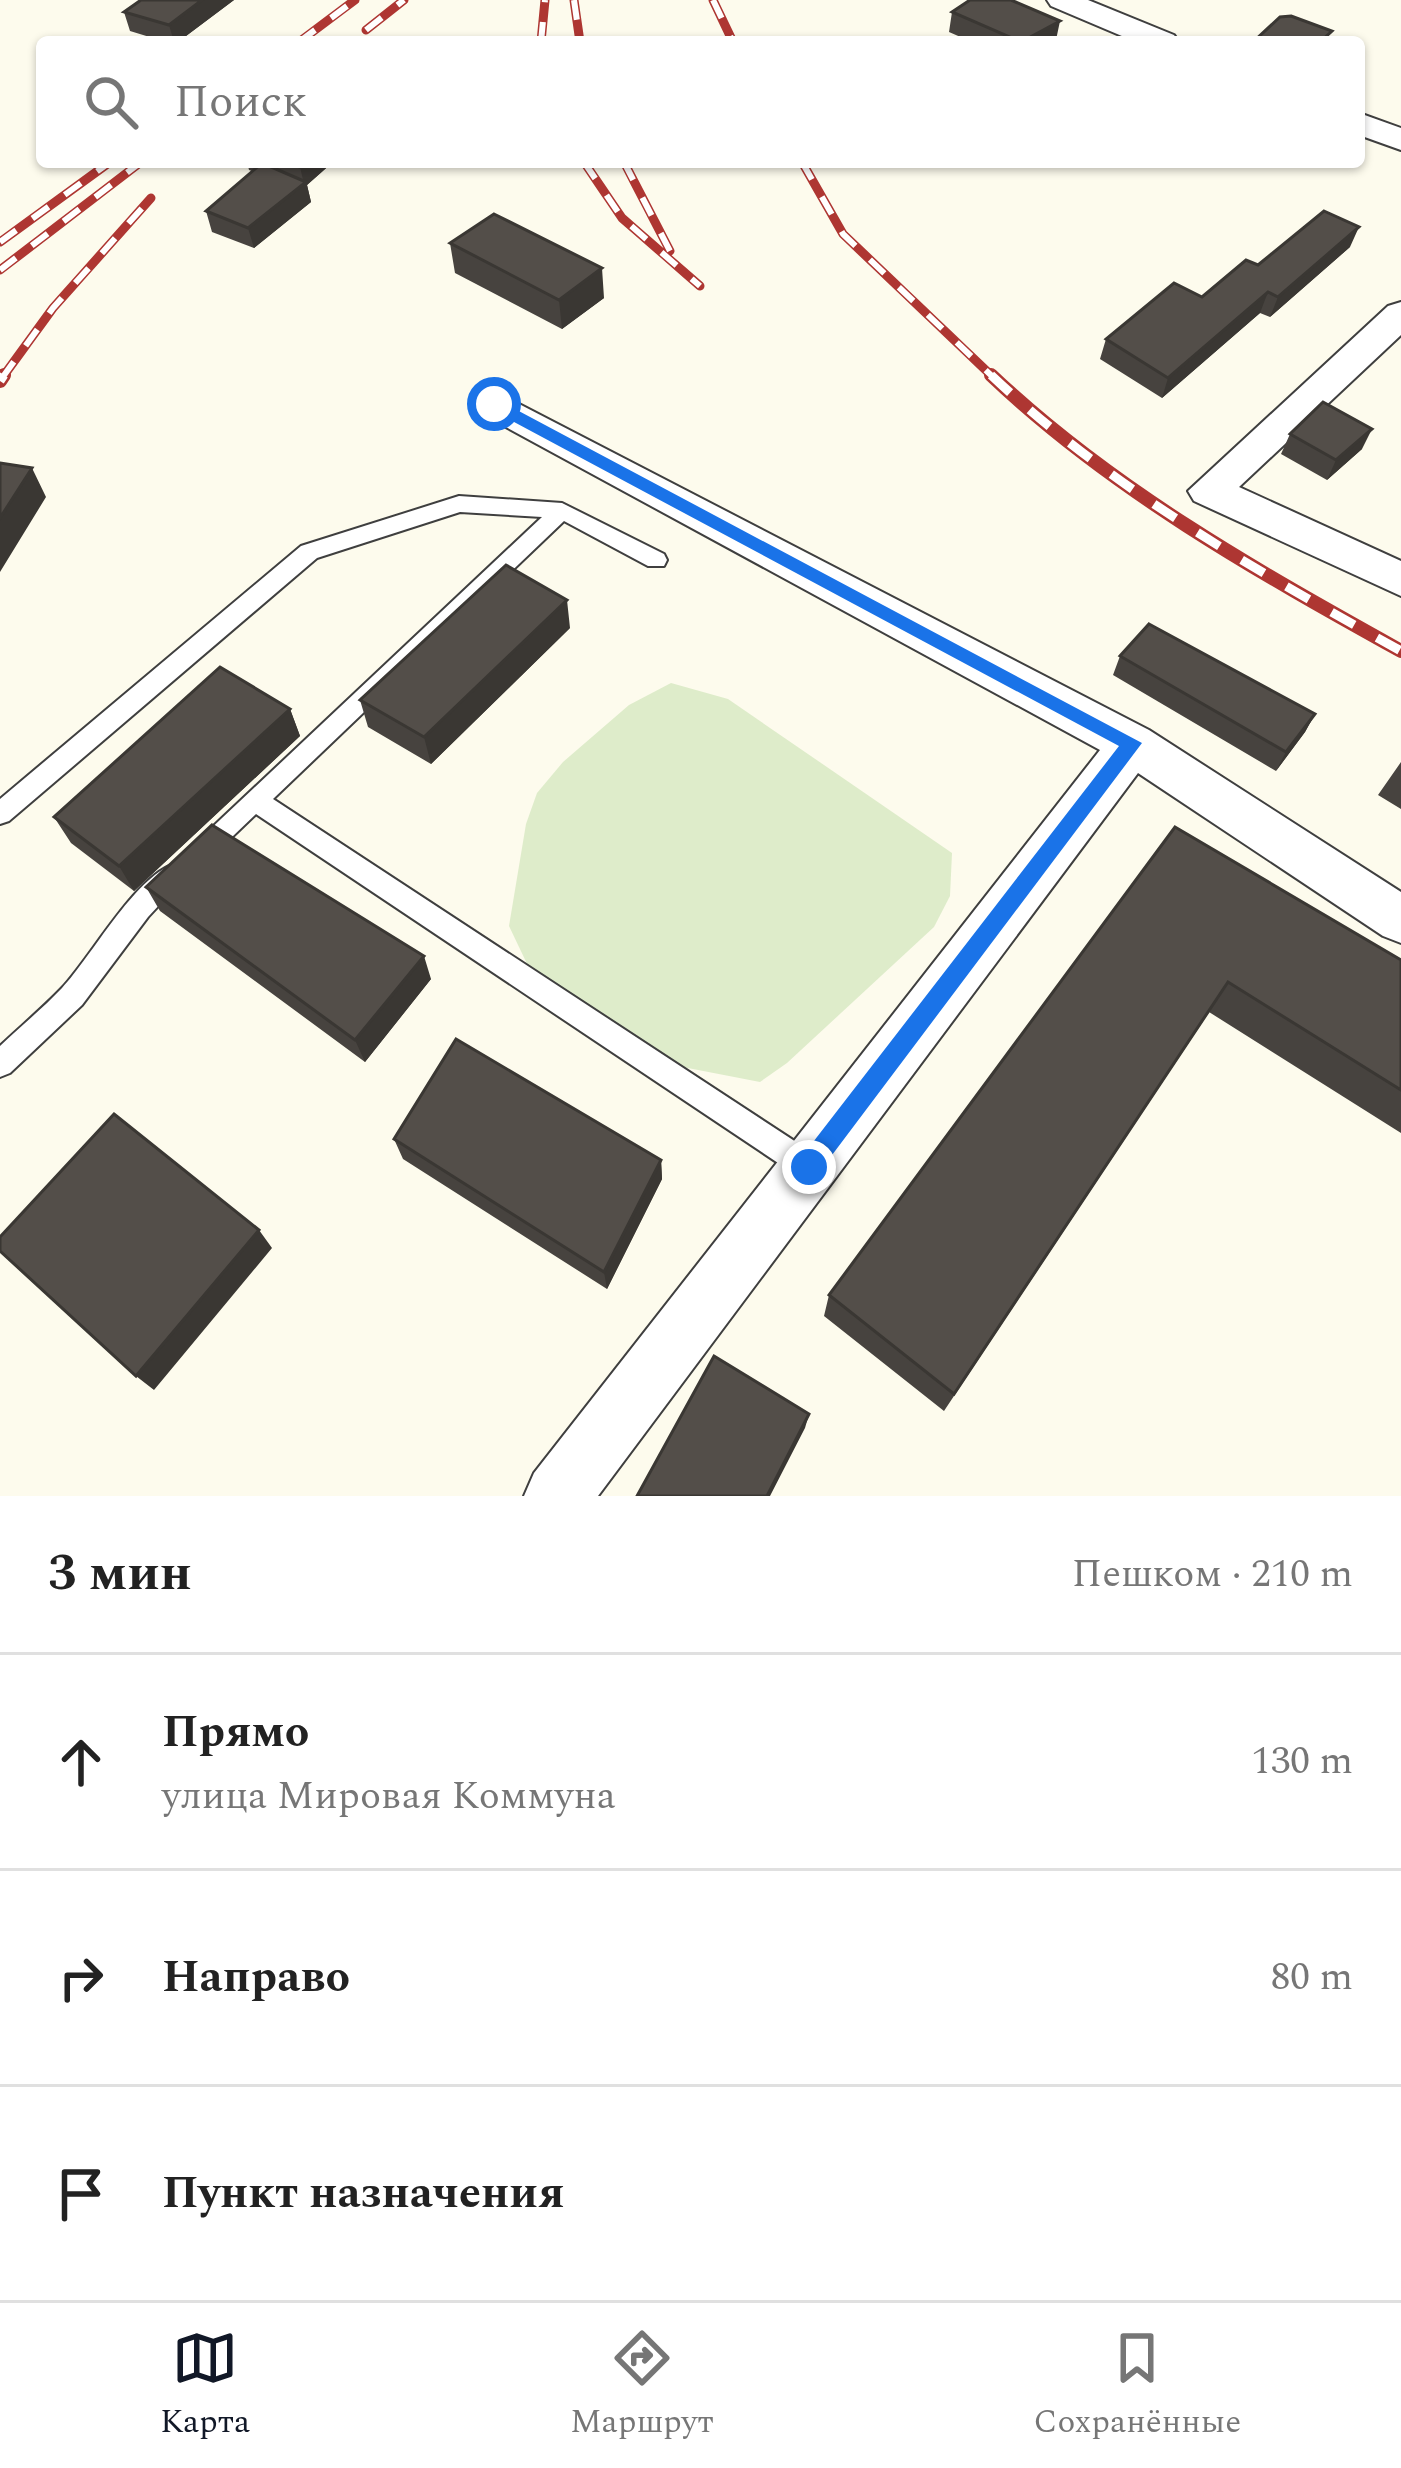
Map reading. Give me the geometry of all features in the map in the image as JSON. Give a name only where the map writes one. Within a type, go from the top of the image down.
[{"type":"street","points":[[1061,0],[1148,36]]},
{"type":"street","points":[[1365,125],[1401,140]]},
{"type":"street","points":[[1401,314],[1209,491],[1401,580]]},
{"type":"street","points":[[494,404],[1132,743],[1401,920]]},
{"type":"street","points":[[557,1496],[1132,743]]},
{"type":"lane","points":[[0,814],[309,552],[459,504],[562,511],[656,560]]},
{"type":"lane","points":[[0,1064],[72,996],[139,909],[562,511]]},
{"type":"lane","points":[[255,800],[809,1167]]},
{"type":"green space","points":[[671,683],[728,699],[952,853],[950,896],[934,927],[787,1063],[760,1082],[662,1063],[529,968],[509,926],[526,824],[537,793],[563,762],[629,705]]},
{"type":"building","points":[[141,0],[202,0],[169,25],[124,12]]},
{"type":"building","points":[[970,0],[1011,0],[1060,21],[1032,36],[1007,36],[952,12]]},
{"type":"building","points":[[1291,16],[1332,31],[1327,36],[1259,36],[1280,17]]},
{"type":"building","points":[[256,168],[274,168],[306,182],[248,228],[206,211]]},
{"type":"building","points":[[1324,211],[1359,227],[1278,297],[1268,292],[1168,378],[1106,339],[1174,283],[1202,297],[1246,260],[1258,265]]},
{"type":"building","points":[[494,214],[602,268],[559,300],[450,243]]},
{"type":"building","points":[[1323,402],[1372,429],[1336,460],[1290,434]]},
{"type":"building","points":[[0,463],[32,468],[0,518]]},
{"type":"building","points":[[506,565],[567,600],[424,737],[360,700]]},
{"type":"building","points":[[1149,624],[1315,714],[1286,752],[1120,656]]},
{"type":"building","points":[[220,667],[290,709],[119,866],[54,817]]},
{"type":"building","points":[[212,825],[424,956],[355,1040],[146,887]]},
{"type":"building","points":[[1175,827],[1401,960],[1401,1090],[1228,982],[954,1394],[829,1295]]},
{"type":"building","points":[[456,1039],[661,1160],[604,1272],[394,1139]]},
{"type":"building","points":[[114,1114],[259,1230],[136,1376],[0,1251],[0,1237]]},
{"type":"building","points":[[714,1356],[809,1414],[767,1496],[637,1496]]},
{"type":"railway","points":[[307,36],[355,0]]},
{"type":"railway","points":[[366,30],[404,0]]},
{"type":"railway","points":[[542,36],[545,0]]},
{"type":"railway","points":[[574,0],[579,36]]},
{"type":"railway","points":[[713,0],[730,36]]},
{"type":"railway","points":[[0,242],[102,168]]},
{"type":"railway","points":[[0,270],[133,168]]},
{"type":"railway","points":[[588,168],[622,218],[700,286]]},
{"type":"railway","points":[[627,168],[670,251]]},
{"type":"railway","points":[[805,168],[843,234],[994,378]]},
{"type":"railway","points":[[2,378],[53,308],[151,198]]},
{"type":"railway","points":[[991,375],[1135,491],[1240,559],[1401,651]]},
{"type":"route","points":[[494,404],[1132,743],[809,1167]]}]
